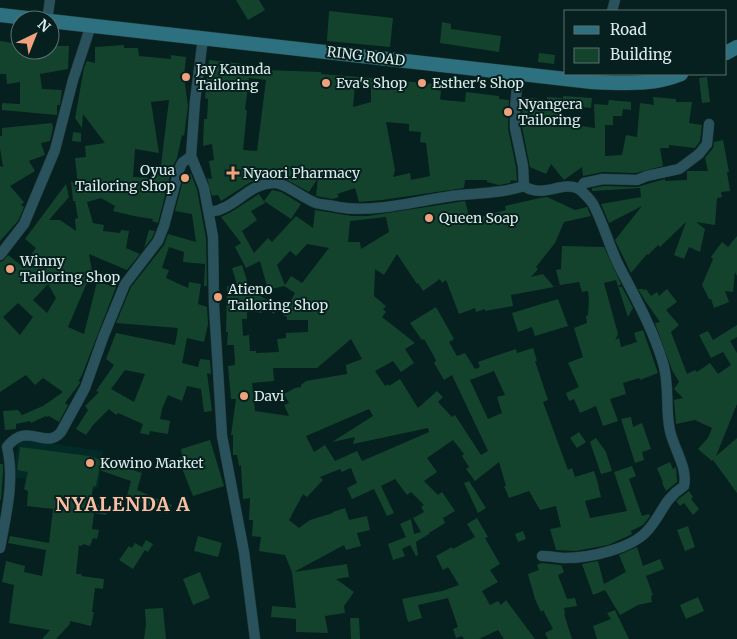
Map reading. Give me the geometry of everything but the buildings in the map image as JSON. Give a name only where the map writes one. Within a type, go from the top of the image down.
[{"type":"main road","name":"RING ROAD","points":[[60,21],[518,74],[593,78],[633,84],[657,81],[678,75]]},
{"type":"street","points":[[0,255],[24,224],[56,150],[73,80],[91,25]]},
{"type":"street","points":[[203,38],[191,156],[204,188],[210,212],[214,250],[214,305],[222,436],[244,552],[255,639]]},
{"type":"street","points":[[518,74],[514,109],[515,128],[523,166],[524,186],[529,190],[538,192],[562,187],[580,190],[593,204],[663,363],[667,384],[667,414],[670,432],[685,474],[684,486],[668,499],[649,529],[635,540],[618,548],[592,555],[565,558],[542,556]]},
{"type":"street","points":[[580,190],[584,183],[603,179],[637,180],[679,169],[699,154],[707,144],[708,124]]},
{"type":"street","points":[[0,548],[10,496],[10,457],[4,446],[21,435],[49,438],[56,437],[61,432],[85,388],[125,284],[158,241],[179,170],[182,163],[191,156]]},
{"type":"street","points":[[210,212],[221,210],[256,187],[269,184],[281,184],[315,203],[352,208],[394,205],[460,195],[493,193],[524,186]]},
{"type":"shaded area","points":[[19,439],[103,451],[98,489],[13,477]],"holes":[[[20,447],[27,448],[24,471],[16,470]]]},
{"type":"place","name":"Jay Kaunda Tailoring","points":[[186,77]]},
{"type":"place","name":"Eva's Shop","points":[[326,83]]},
{"type":"place","name":"Esther's Shop","points":[[422,83]]},
{"type":"place","name":"Nyangera Tailoring","points":[[508,112]]},
{"type":"place","name":"Nyaori Pharmacy","points":[[233,173]]},
{"type":"place","name":"Oyua Tailoring Shop","points":[[185,178]]},
{"type":"place","name":"Queen Soap","points":[[429,218]]},
{"type":"place","name":"Winny Tailoring Shop","points":[[10,269]]},
{"type":"place","name":"Atieno Tailoring Shop","points":[[218,297]]},
{"type":"place","name":"Davi","points":[[244,396]]},
{"type":"place","name":"Kowino Market","points":[[90,463]]},
{"type":"district","name":"NYALENDA A","points":[[123,504]]}]
